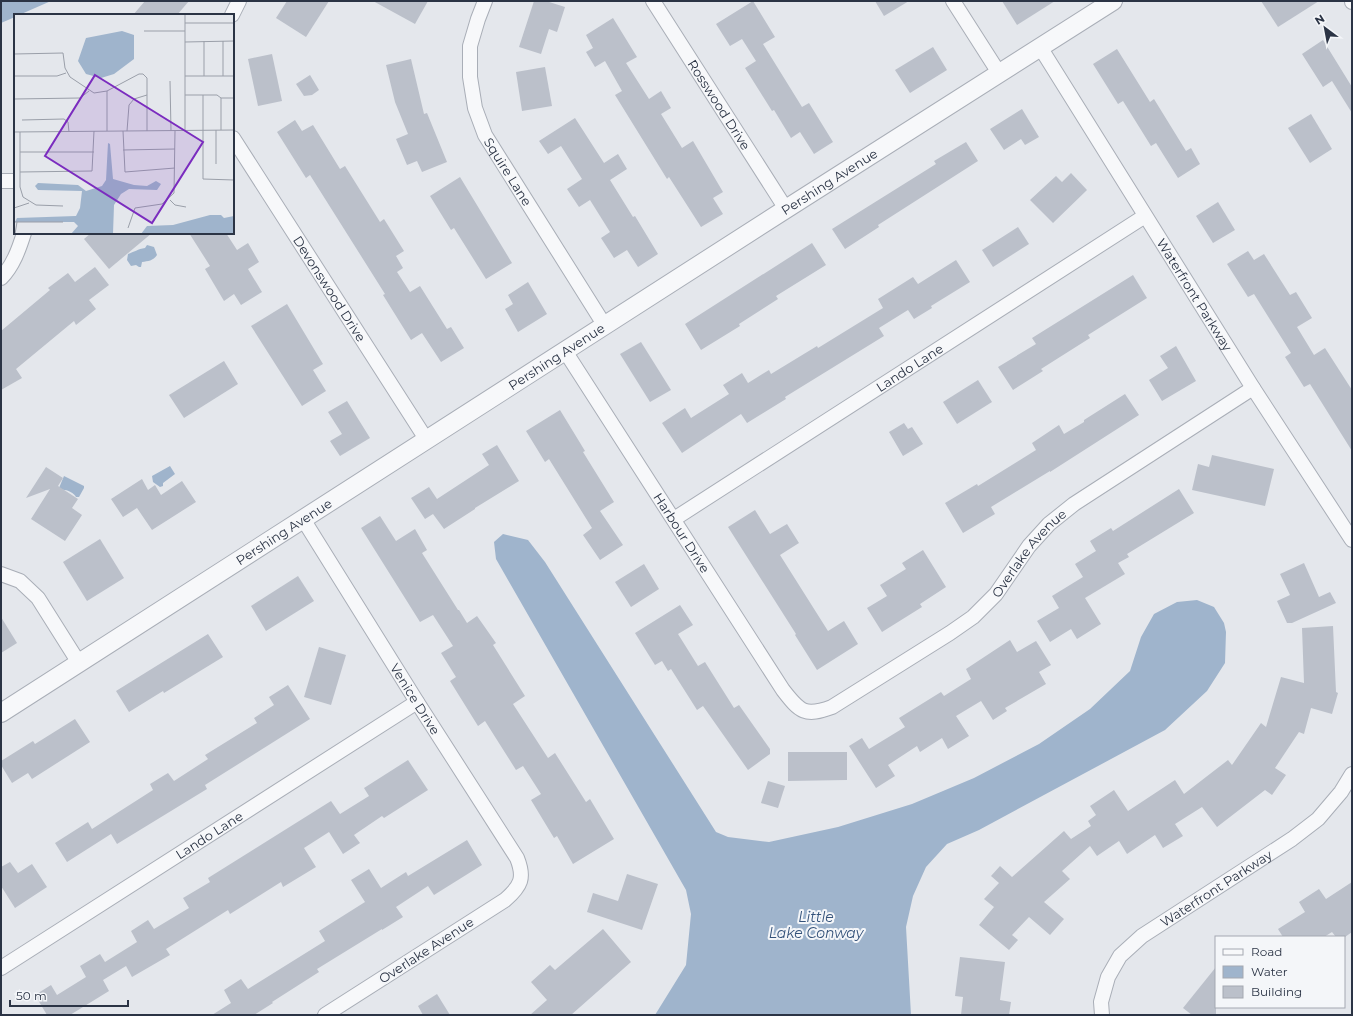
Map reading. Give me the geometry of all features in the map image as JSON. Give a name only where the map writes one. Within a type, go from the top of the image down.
[{"type":"street","points":[[232,14],[239,1]]},
{"type":"street","name":"Squire Lane","points":[[485,1],[470,46],[470,77],[475,108],[486,135],[605,326]]},
{"type":"street","name":"Rosswood Drive","points":[[653,1],[786,209]]},
{"type":"street","points":[[953,1],[999,73]]},
{"type":"street","name":"Pershing Avenue","points":[[1,713],[426,439],[1113,1]]},
{"type":"street","name":"Waterfront Parkway","points":[[1040,47],[1253,388],[1352,540]]},
{"type":"street","name":"Devonswood Drive","points":[[234,140],[426,439]]},
{"type":"street","points":[[1,181],[14,181]]},
{"type":"street","name":"Lando Lane","points":[[674,519],[1145,216]]},
{"type":"street","points":[[1,278],[17,255],[24,234]]},
{"type":"street","name":"Harbour Drive","points":[[565,351],[783,690],[792,702],[804,711]]},
{"type":"street","name":"Overlake Avenue","points":[[804,711],[818,712],[832,707],[950,634],[973,617],[996,594],[1029,546],[1049,524],[1074,504],[1253,388]]},
{"type":"street","name":"Venice Drive","points":[[303,519],[417,702],[518,858],[522,869],[521,880]]},
{"type":"street","points":[[1,574],[20,581],[38,598],[80,663]]},
{"type":"street","name":"Lando Lane","points":[[1,968],[417,702]]},
{"type":"street","name":"Waterfront Parkway","points":[[1102,1015],[1101,1002],[1108,976],[1120,956],[1142,936],[1297,835],[1318,819],[1341,792],[1352,774]]},
{"type":"street","name":"Overlake Avenue","points":[[325,1015],[505,900],[515,892],[521,880]]},
{"type":"water","points":[[1,1],[51,1],[21,14],[14,14],[14,17],[1,23]]},
{"type":"water","points":[[147,245],[154,247],[157,255],[152,260],[142,262],[141,267],[136,265],[131,266],[127,260],[128,254],[145,248]]},
{"type":"water","points":[[170,466],[175,474],[163,483],[163,486],[160,487],[153,482],[152,476]]},
{"type":"water","points":[[64,476],[84,486],[79,497],[76,497],[74,494],[59,488]]},
{"type":"water","name":"Little Lake Conway","points":[[503,534],[528,540],[545,562],[716,832],[728,837],[769,842],[838,827],[912,804],[974,778],[1039,744],[1090,709],[1130,671],[1141,637],[1154,614],[1177,602],[1197,600],[1214,607],[1224,623],[1226,632],[1225,663],[1207,691],[1165,730],[979,830],[947,844],[926,867],[913,896],[906,927],[911,1015],[655,1015],[686,965],[691,914],[686,890],[496,559],[494,542]]},
{"type":"building","points":[[145,1],[189,1],[178,14],[134,14]]},
{"type":"building","points":[[287,1],[329,1],[306,37],[276,18]]},
{"type":"building","points":[[373,1],[428,1],[415,24]]},
{"type":"building","points":[[534,1],[546,1],[565,7],[557,32],[549,29],[541,54],[519,47]]},
{"type":"building","points":[[753,1],[775,37],[763,44],[802,107],[809,103],[833,142],[814,154],[800,132],[791,138],[745,68],[756,61],[742,39],[730,46],[716,24]]},
{"type":"building","points":[[875,1],[909,1],[884,16]]},
{"type":"building","points":[[1002,1],[1055,1],[1017,25]]},
{"type":"building","points":[[1261,1],[1319,1],[1278,27]]},
{"type":"building","points":[[613,18],[637,57],[626,63],[649,99],[661,91],[671,108],[661,114],[682,148],[693,141],[723,192],[713,198],[723,214],[701,227],[669,177],[667,179],[615,95],[622,91],[605,61],[595,67],[586,52],[593,48],[586,35]]},
{"type":"building","points":[[1323,40],[1352,87],[1352,113],[1332,81],[1323,87],[1302,54]]},
{"type":"building","points":[[933,47],[947,70],[910,93],[895,70]]},
{"type":"building","points":[[1117,49],[1150,102],[1154,99],[1186,151],[1191,148],[1200,164],[1178,178],[1156,143],[1151,146],[1123,101],[1118,104],[1093,64]]},
{"type":"building","points":[[272,54],[282,101],[258,106],[248,59]]},
{"type":"building","points":[[411,59],[424,114],[427,113],[447,162],[422,172],[417,161],[407,165],[396,139],[408,134],[395,102],[386,65]]},
{"type":"building","points":[[545,67],[552,106],[522,111],[516,72]]},
{"type":"building","points":[[310,75],[319,90],[312,95],[304,96],[296,84]]},
{"type":"building","points":[[1022,109],[1039,137],[1025,145],[1021,139],[1004,150],[990,129]]},
{"type":"building","points":[[1311,114],[1332,149],[1310,163],[1288,128]]},
{"type":"building","points":[[575,118],[604,163],[618,154],[627,169],[610,180],[633,217],[635,216],[658,254],[638,267],[627,250],[614,258],[601,238],[610,232],[590,200],[579,207],[567,189],[582,179],[561,146],[548,154],[539,141]]},
{"type":"building","points":[[295,120],[302,131],[313,125],[340,169],[345,166],[380,222],[384,219],[404,251],[396,256],[403,268],[397,272],[410,292],[420,286],[447,329],[451,327],[464,348],[441,362],[422,333],[411,340],[383,295],[385,294],[310,175],[306,178],[277,132]]},
{"type":"building","points":[[966,142],[978,161],[878,225],[879,227],[845,249],[832,229],[936,164],[934,161]]},
{"type":"building","points":[[1071,173],[1087,190],[1053,223],[1030,200],[1056,176],[1062,182]]},
{"type":"building","points":[[460,177],[512,263],[486,279],[454,228],[451,230],[430,196]]},
{"type":"building","points":[[1218,202],[1235,230],[1213,243],[1196,216]]},
{"type":"building","points":[[1018,227],[1029,244],[993,267],[982,250]]},
{"type":"building","points":[[90,234],[151,234],[109,269],[84,239]]},
{"type":"building","points":[[190,234],[227,234],[237,250],[248,243],[259,262],[248,269],[262,292],[241,305],[234,294],[224,301],[205,269],[210,266]]},
{"type":"building","points":[[812,243],[826,265],[776,296],[778,299],[739,324],[740,326],[701,350],[685,324]]},
{"type":"building","points":[[1248,251],[1254,260],[1264,254],[1290,295],[1296,292],[1312,318],[1297,327],[1314,355],[1325,348],[1352,390],[1352,451],[1310,384],[1304,387],[1285,357],[1291,353],[1254,294],[1248,297],[1227,264]]},
{"type":"building","points":[[956,260],[970,282],[931,306],[932,308],[914,319],[908,310],[879,328],[884,336],[785,397],[786,399],[747,423],[741,414],[682,453],[662,423],[685,408],[691,418],[729,394],[723,385],[742,373],[748,383],[769,370],[771,374],[817,346],[818,348],[883,308],[878,299],[913,277],[918,284]]},
{"type":"building","points":[[95,267],[109,285],[89,300],[96,309],[76,325],[74,321],[16,369],[22,378],[1,390],[1,331],[50,290],[48,288],[68,273],[75,282]]},
{"type":"building","points":[[1133,275],[1147,298],[1088,335],[1090,338],[1041,369],[1043,371],[1013,390],[998,367],[1036,344],[1032,338]]},
{"type":"building","points":[[528,282],[547,314],[518,332],[505,309],[513,304],[508,295]]},
{"type":"building","points":[[287,304],[323,364],[313,370],[326,391],[302,406],[251,326]]},
{"type":"building","points":[[641,342],[671,390],[650,402],[620,354]]},
{"type":"building","points":[[1176,346],[1196,381],[1162,401],[1149,380],[1168,368],[1160,356]]},
{"type":"building","points":[[224,361],[238,384],[184,418],[169,395]]},
{"type":"building","points":[[978,380],[992,402],[957,424],[943,402]]},
{"type":"building","points":[[1125,394],[1139,415],[1050,472],[991,507],[995,514],[963,533],[945,503],[977,484],[978,486],[1036,450],[1032,443],[1059,425],[1064,434]]},
{"type":"building","points":[[347,401],[370,438],[340,456],[330,441],[342,434],[328,412]]},
{"type":"building","points":[[560,410],[585,451],[583,452],[614,502],[600,511],[623,545],[600,560],[583,535],[592,528],[549,459],[545,462],[526,431]]},
{"type":"building","points":[[904,423],[908,429],[912,427],[923,444],[903,456],[889,432]]},
{"type":"building","points":[[497,445],[519,481],[444,529],[433,514],[425,519],[411,498],[429,487],[437,499],[489,465],[482,454]]},
{"type":"building","points":[[1212,455],[1274,469],[1265,506],[1192,490],[1198,464],[1209,467]]},
{"type":"building","points":[[46,467],[63,478],[58,486],[78,499],[72,508],[82,515],[65,541],[31,519],[50,489],[26,498]]},
{"type":"building","points":[[142,479],[148,490],[155,485],[161,495],[182,481],[196,502],[152,530],[137,508],[123,517],[111,499]]},
{"type":"building","points":[[1179,489],[1194,513],[1127,554],[1129,557],[1118,563],[1125,574],[1085,598],[1101,624],[1077,639],[1071,629],[1050,642],[1037,621],[1059,608],[1052,596],[1083,577],[1075,564],[1096,551],[1090,541],[1111,528],[1113,531]]},
{"type":"building","points":[[755,510],[770,534],[787,524],[799,543],[780,555],[828,631],[844,621],[858,644],[817,670],[728,527]]},
{"type":"building","points":[[380,516],[396,541],[415,529],[427,550],[422,553],[467,623],[477,616],[496,643],[493,645],[525,696],[513,704],[548,758],[555,753],[586,802],[590,799],[614,839],[573,864],[557,836],[554,838],[531,800],[541,794],[523,766],[516,770],[485,721],[478,726],[450,681],[456,677],[441,653],[453,646],[433,615],[420,622],[361,528]]},
{"type":"building","points":[[100,539],[124,578],[87,601],[63,562]]},
{"type":"building","points":[[923,550],[946,587],[920,604],[922,607],[882,632],[867,608],[887,596],[880,585],[906,569],[902,563]]},
{"type":"building","points":[[1304,563],[1319,597],[1330,592],[1336,603],[1292,623],[1287,623],[1277,601],[1290,595],[1280,574]]},
{"type":"building","points":[[644,564],[659,589],[631,607],[615,582]]},
{"type":"building","points":[[298,576],[314,601],[266,631],[251,606]]},
{"type":"building","points":[[680,605],[693,625],[678,634],[698,666],[705,662],[734,708],[739,705],[770,749],[770,754],[748,770],[703,706],[697,710],[671,669],[668,671],[662,661],[655,665],[635,633]]},
{"type":"building","points":[[1,617],[17,643],[1,653]]},
{"type":"building","points":[[1333,626],[1336,692],[1338,693],[1332,714],[1311,708],[1304,734],[1299,732],[1275,768],[1286,775],[1272,795],[1265,790],[1217,827],[1202,807],[1175,824],[1183,836],[1163,848],[1155,835],[1127,854],[1119,841],[1097,856],[1090,846],[1062,871],[1070,879],[1044,902],[1064,919],[1050,935],[1029,917],[1012,935],[1018,940],[1009,950],[979,925],[994,907],[984,899],[999,883],[991,876],[1000,866],[1012,877],[1064,831],[1071,839],[1091,826],[1088,821],[1096,815],[1090,806],[1114,790],[1128,811],[1175,780],[1184,794],[1228,760],[1232,765],[1261,723],[1266,727],[1281,677],[1304,683],[1302,628]]},
{"type":"building","points":[[208,634],[223,657],[164,693],[163,691],[129,712],[116,691]]},
{"type":"building","points":[[1010,640],[1017,652],[1036,641],[1051,665],[1039,672],[1046,684],[1005,708],[1007,711],[993,720],[981,701],[956,716],[969,736],[948,749],[942,738],[920,752],[917,746],[888,765],[895,776],[876,788],[849,746],[862,738],[869,749],[905,727],[899,718],[941,692],[944,696],[971,679],[966,669]]},
{"type":"building","points":[[319,647],[346,655],[331,705],[304,697]]},
{"type":"building","points":[[288,685],[310,719],[205,785],[207,789],[117,844],[111,834],[67,862],[55,843],[88,822],[92,829],[153,790],[150,784],[168,773],[174,781],[208,759],[205,755],[257,723],[254,718],[274,705],[269,697]]},
{"type":"building","points":[[75,719],[90,742],[32,779],[28,773],[12,783],[1,765],[1,761],[33,741],[35,744]]},
{"type":"building","points":[[788,752],[847,752],[847,780],[788,781]]},
{"type":"building","points":[[408,760],[428,790],[384,818],[382,816],[354,835],[360,843],[343,854],[329,832],[304,848],[316,867],[283,887],[281,882],[230,914],[228,910],[166,949],[170,955],[132,977],[126,966],[103,980],[109,991],[70,1015],[47,1015],[35,995],[51,985],[57,995],[86,977],[80,966],[100,954],[105,962],[137,942],[131,931],[148,920],[154,929],[189,908],[183,898],[210,882],[208,878],[331,801],[340,814],[369,796],[364,788]]},
{"type":"building","points":[[768,781],[785,786],[778,808],[761,803]]},
{"type":"building","points":[[467,840],[482,865],[434,895],[428,886],[396,907],[403,917],[317,969],[319,972],[254,1015],[212,1015],[231,1003],[224,990],[241,979],[248,989],[325,941],[319,931],[365,902],[351,880],[369,869],[381,888],[406,872],[408,876]]},
{"type":"building","points":[[10,862],[18,873],[32,864],[47,887],[15,908],[1,886],[1,867]]},
{"type":"building","points":[[627,874],[658,884],[642,930],[587,912],[593,893],[618,901]]},
{"type":"building","points":[[1352,882],[1352,932],[1345,937],[1335,936],[1332,932],[1326,936],[1282,936],[1278,929],[1305,912],[1299,902],[1319,889],[1326,899]]},
{"type":"building","points":[[603,929],[631,962],[571,1015],[530,1015],[547,1000],[531,982],[550,965],[555,970]]},
{"type":"building","points":[[960,957],[1005,962],[1000,1000],[1011,1002],[1009,1015],[961,1015],[963,997],[955,996]]},
{"type":"building","points":[[1215,968],[1216,1015],[1192,1015],[1183,1008]]},
{"type":"building","points":[[437,994],[450,1015],[423,1015],[418,1006]]}]
